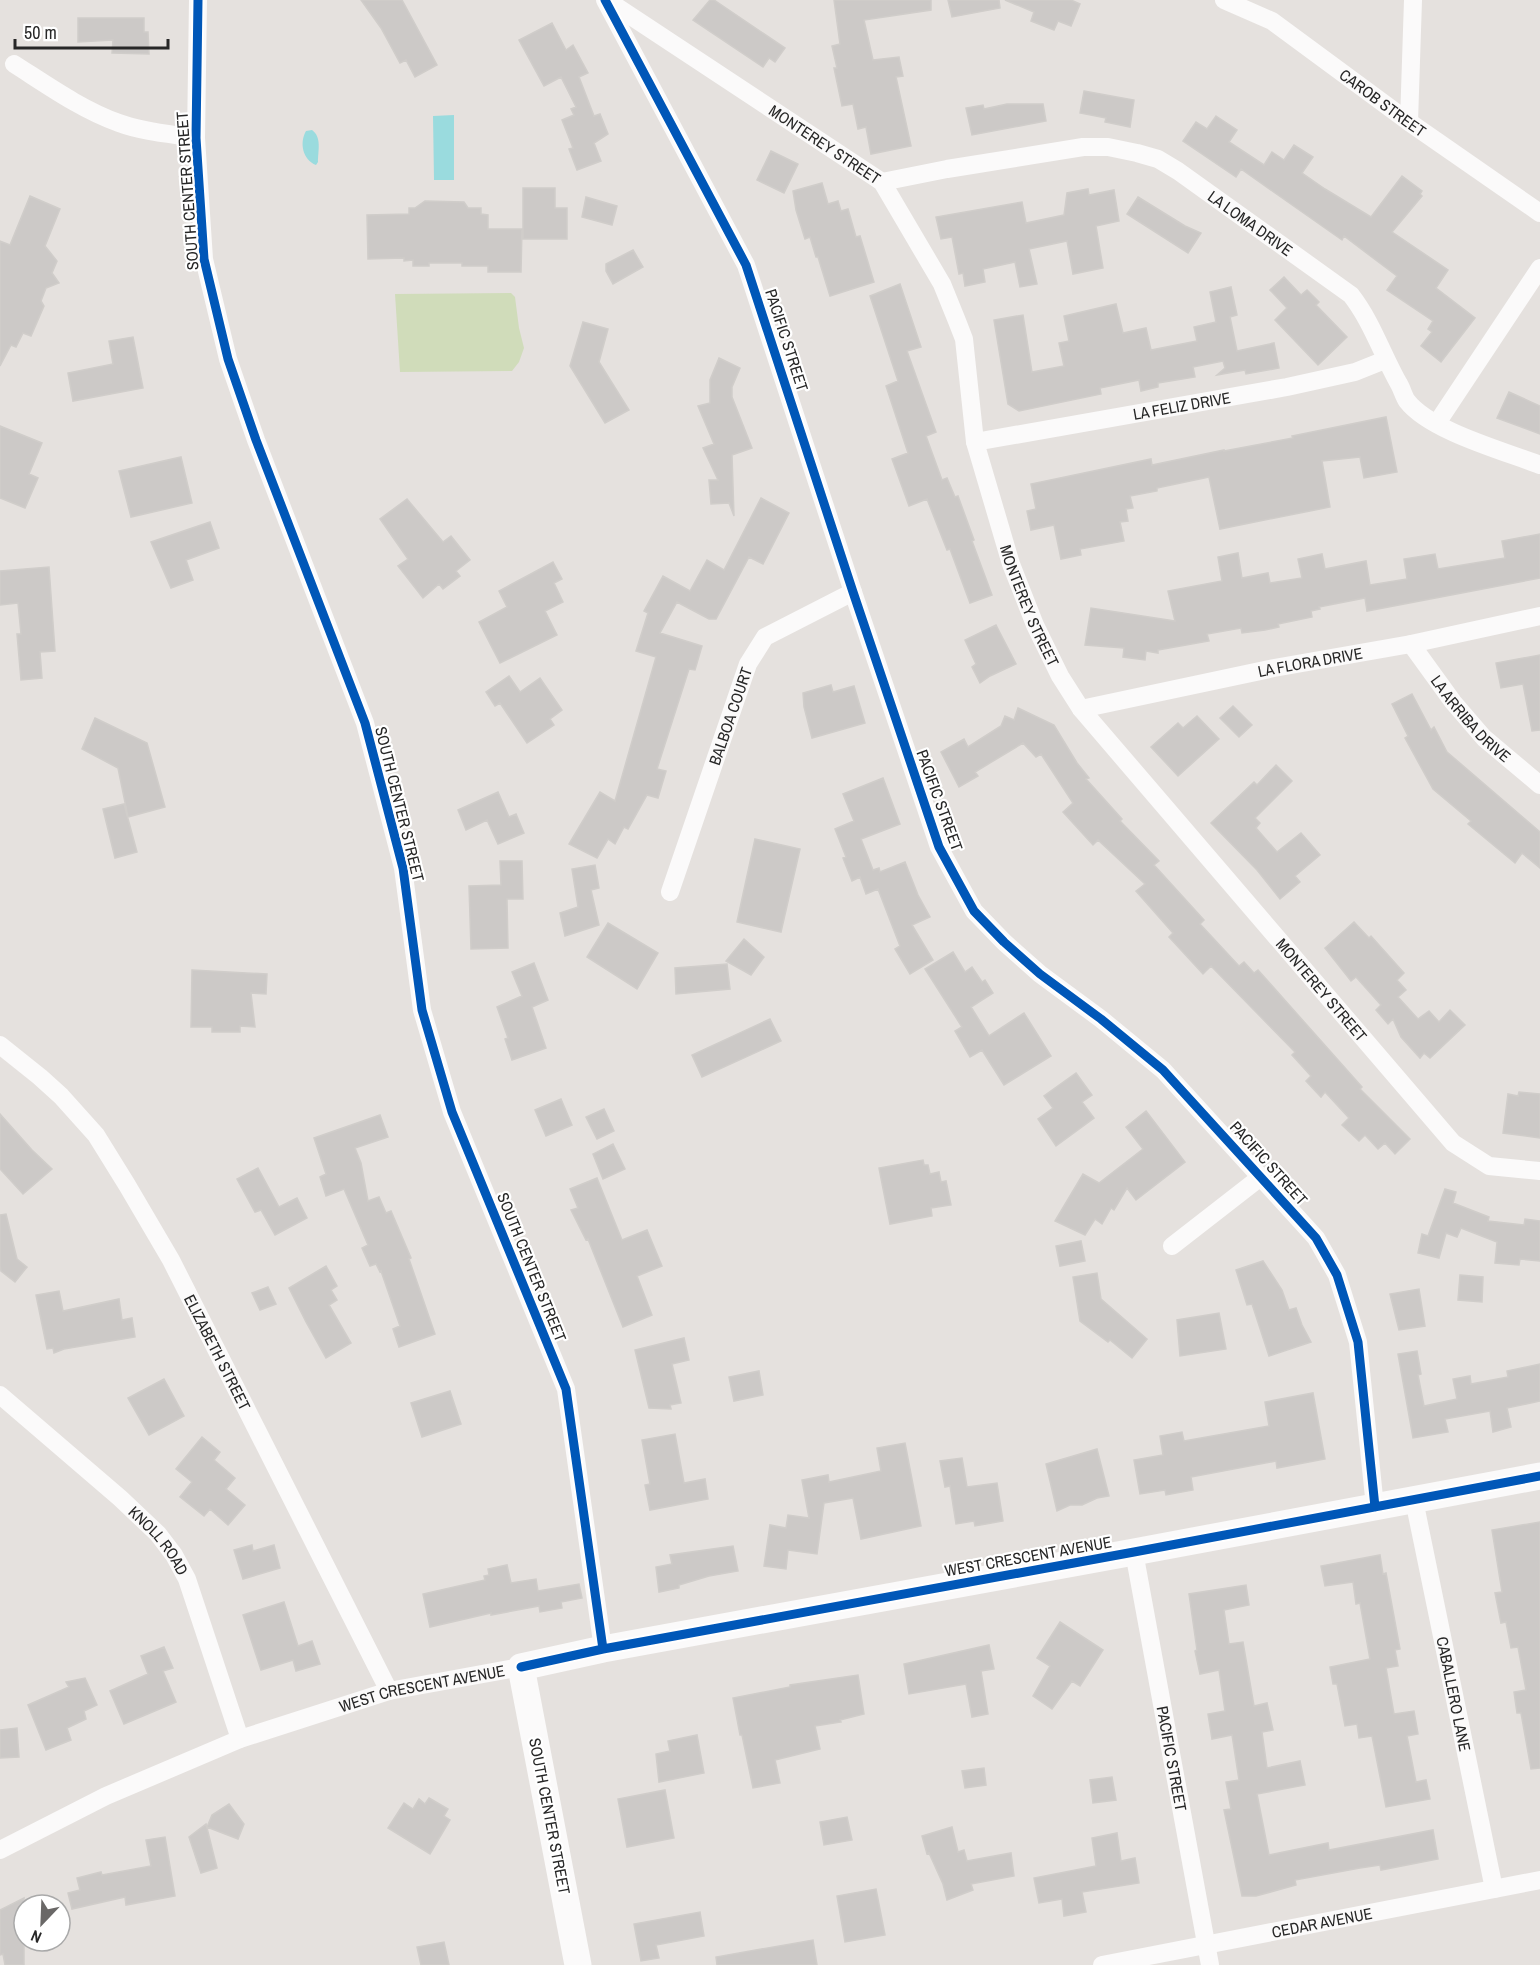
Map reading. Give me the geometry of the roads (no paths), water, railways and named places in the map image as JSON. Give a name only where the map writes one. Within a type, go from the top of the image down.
[{"type":"street","name":"SOUTH CENTER STREET","points":[[198,0],[196,138],[204,260],[228,359],[256,440],[364,723],[403,868],[422,1010],[452,1112],[566,1389],[603,1649]]},
{"type":"street","name":"MONTEREY STREET","points":[[606,0],[882,182],[942,284],[964,339],[975,442],[1018,583],[1060,676],[1081,709],[1453,1143],[1489,1166],[1540,1171]]},
{"type":"street","name":"PACIFIC STREET","points":[[606,0],[746,265],[939,847],[974,911],[1040,974],[1101,1019],[1163,1070],[1262,1176],[1316,1238],[1337,1275],[1358,1342],[1375,1507]]},
{"type":"street","name":"CAROB STREET","points":[[1224,0],[1272,21],[1409,122],[1540,213]]},
{"type":"street","points":[[1409,122],[1413,0]]},
{"type":"street","points":[[14,64],[103,117],[135,128],[196,138]]},
{"type":"street","name":"LA LOMA DRIVE","points":[[882,182],[1083,147],[1108,147],[1158,159],[1351,295],[1376,333],[1385,360],[1404,392],[1406,400],[1423,415],[1465,438],[1540,465]]},
{"type":"street","points":[[1437,423],[1540,268]]},
{"type":"street","name":"LA FELIZ DRIVE","points":[[975,442],[1287,387],[1355,372],[1385,360]]},
{"type":"street","name":"BALBOA COURT","points":[[670,892],[748,664],[765,637],[853,592]]},
{"type":"street","name":"LA FLORA DRIVE","points":[[1081,709],[1274,668],[1411,644],[1540,616]]},
{"type":"street","name":"LA ARRIBA DRIVE","points":[[1411,644],[1453,702],[1484,738],[1540,785]]},
{"type":"street","name":"ELIZABETH STREET","points":[[0,1045],[47,1083],[89,1127],[127,1185],[171,1260],[389,1691]]},
{"type":"street","name":"PACIFIC STREET","points":[[1172,1246],[1262,1176]]},
{"type":"street","name":"KNOLL ROAD","points":[[0,1395],[120,1498],[158,1534],[174,1555],[187,1579],[240,1739]]},
{"type":"street","name":"WEST CRESCENT AVENUE","points":[[0,1850],[106,1796],[240,1739],[389,1691],[521,1667],[603,1649],[1540,1476]]},
{"type":"street","name":"CABALLERO LANE","points":[[1414,1500],[1494,1889]]},
{"type":"street","name":"PACIFIC STREET","points":[[1134,1552],[1210,1965]]},
{"type":"street","name":"SOUTH CENTER STREET","points":[[521,1667],[578,1965]]},
{"type":"street","name":"CEDAR AVENUE","points":[[1102,1965],[1540,1880]]},
{"type":"water","points":[[454,115],[454,180],[434,180],[433,116]]},
{"type":"water","points":[[312,130],[318,140],[316,165],[305,155],[303,146],[306,131]]}]
